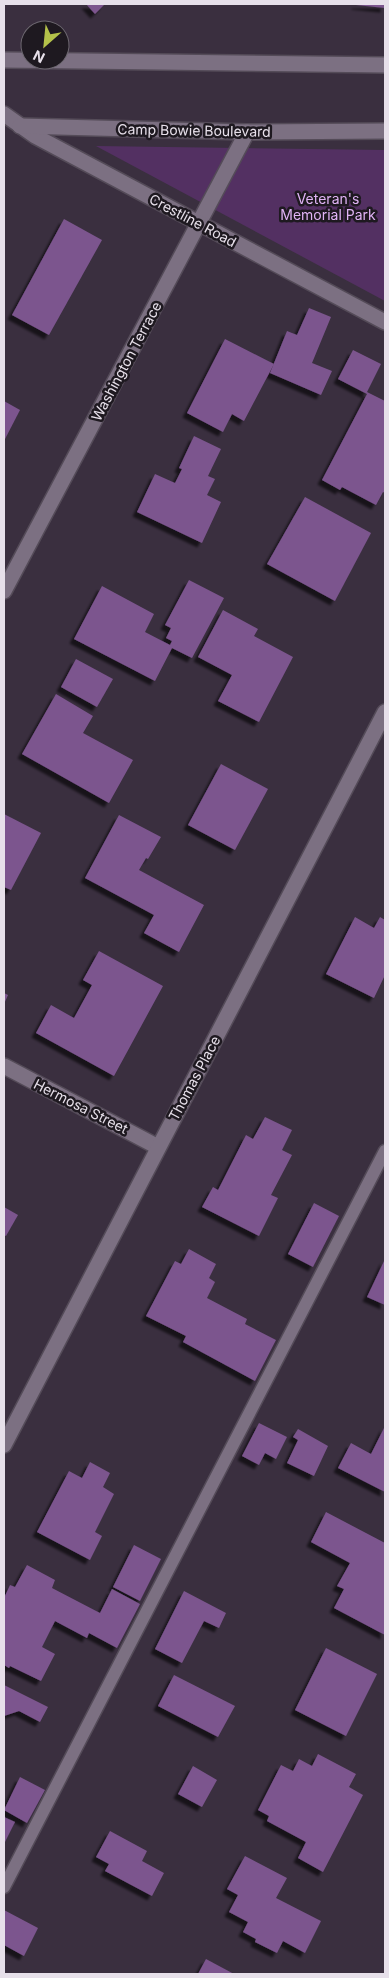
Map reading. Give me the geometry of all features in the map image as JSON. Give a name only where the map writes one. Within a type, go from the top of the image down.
[{"type":"street","points":[[4,60],[385,66]]},
{"type":"street","name":"Crestline Road","points":[[4,114],[19,126],[385,322]]},
{"type":"street","name":"Camp Bowie Boulevard","points":[[4,125],[247,132],[385,131]]},
{"type":"street","name":"Washington Terrace","points":[[4,591],[247,132]]},
{"type":"street","name":"Thomas Place","points":[[4,1445],[385,712]]},
{"type":"street","name":"Hermosa Street","points":[[4,1066],[158,1147]]},
{"type":"lane","points":[[4,1887],[385,1151]]},
{"type":"green space","name":"Veteran's Memorial Park","points":[[96,146],[385,150],[385,301]]},
{"type":"building","points":[[86,4],[105,4],[95,14]]},
{"type":"building","points":[[385,4],[385,8],[356,5]]},
{"type":"building","points":[[64,219],[102,240],[49,335],[12,315]]},
{"type":"building","points":[[309,308],[331,317],[312,363],[332,371],[321,395],[270,373],[287,331],[297,335]]},
{"type":"building","points":[[225,339],[274,364],[244,421],[232,414],[223,432],[187,413]]},
{"type":"building","points":[[353,350],[381,364],[367,392],[385,401],[385,493],[383,492],[376,505],[342,487],[340,490],[322,480],[367,394],[338,379]]},
{"type":"building","points":[[4,401],[20,410],[4,441]]},
{"type":"building","points":[[194,436],[221,449],[208,476],[215,479],[207,495],[221,502],[202,543],[137,512],[155,474],[175,483],[182,469],[179,468]]},
{"type":"building","points":[[305,497],[371,533],[335,601],[267,564]]},
{"type":"building","points":[[189,580],[224,598],[192,658],[172,648],[155,681],[74,639],[102,586],[154,614],[145,632],[170,645],[172,641],[166,638],[171,628],[165,625]]},
{"type":"building","points":[[223,610],[258,629],[254,636],[293,657],[259,722],[218,701],[232,675],[198,657]]},
{"type":"building","points":[[76,659],[113,679],[97,707],[61,687]]},
{"type":"building","points":[[56,694],[93,716],[83,733],[133,760],[109,803],[22,754]]},
{"type":"building","points":[[221,764],[268,789],[235,850],[188,825]]},
{"type":"building","points":[[4,814],[41,833],[11,890],[4,887]]},
{"type":"building","points":[[119,815],[161,837],[139,870],[204,905],[179,952],[144,933],[154,915],[85,878]]},
{"type":"building","points":[[355,917],[374,928],[380,917],[385,920],[385,975],[374,998],[326,974]]},
{"type":"building","points":[[99,951],[163,986],[114,1076],[36,1033],[51,1005],[74,1018],[92,985],[83,980]]},
{"type":"building","points":[[4,993],[8,995],[4,1004]]},
{"type":"building","points":[[265,1117],[292,1130],[282,1150],[292,1155],[271,1195],[278,1198],[259,1236],[202,1207],[213,1187],[218,1190],[246,1135],[253,1139]]},
{"type":"building","points":[[314,1203],[339,1216],[313,1267],[288,1254]]},
{"type":"building","points":[[4,1207],[18,1215],[6,1236],[4,1235]]},
{"type":"building","points":[[189,1249],[216,1264],[209,1278],[215,1282],[207,1298],[247,1319],[245,1324],[276,1340],[255,1381],[183,1342],[186,1336],[146,1316],[175,1261],[181,1264]]},
{"type":"building","points":[[385,1259],[385,1305],[367,1297]]},
{"type":"building","points":[[259,1423],[287,1437],[276,1459],[265,1453],[259,1465],[242,1456]]},
{"type":"building","points":[[385,1426],[385,1492],[338,1468],[351,1443],[371,1454]]},
{"type":"building","points":[[298,1429],[328,1446],[314,1476],[287,1463],[298,1440],[293,1437]]},
{"type":"building","points":[[90,1462],[110,1473],[103,1487],[114,1494],[95,1532],[102,1536],[90,1560],[37,1532],[69,1471],[82,1478]]},
{"type":"building","points":[[326,1512],[385,1543],[385,1635],[334,1608],[344,1589],[337,1586],[350,1563],[311,1542]]},
{"type":"building","points":[[134,1545],[161,1559],[140,1601],[113,1587]]},
{"type":"building","points":[[27,1565],[55,1580],[52,1588],[100,1613],[112,1589],[140,1604],[117,1648],[89,1633],[87,1638],[55,1621],[42,1647],[55,1654],[41,1681],[4,1665],[4,1598],[10,1585],[15,1587]]},
{"type":"building","points":[[184,1591],[226,1613],[219,1628],[204,1621],[182,1663],[155,1649]]},
{"type":"building","points":[[326,1648],[377,1674],[346,1736],[295,1710]]},
{"type":"building","points":[[174,1675],[235,1706],[218,1737],[158,1706]]},
{"type":"building","points":[[4,1685],[48,1707],[40,1722],[19,1711],[4,1716]]},
{"type":"building","points":[[318,1754],[356,1774],[349,1787],[363,1795],[323,1872],[298,1858],[306,1842],[267,1821],[269,1816],[258,1810],[281,1765],[293,1771],[299,1759],[312,1766]]},
{"type":"building","points":[[193,1766],[217,1780],[202,1807],[178,1794]]},
{"type":"building","points":[[20,1777],[45,1790],[27,1823],[4,1810]]},
{"type":"building","points":[[4,1817],[15,1822],[4,1844]]},
{"type":"building","points":[[110,1831],[147,1851],[142,1861],[164,1873],[152,1896],[105,1871],[109,1864],[96,1857]]},
{"type":"building","points":[[245,1856],[287,1878],[276,1898],[321,1921],[305,1953],[283,1941],[277,1953],[255,1942],[256,1939],[243,1932],[248,1922],[229,1912],[238,1895],[227,1889]]},
{"type":"building","points":[[4,1910],[38,1928],[24,1956],[4,1945]]},
{"type":"building","points":[[206,1959],[234,1974],[198,1974]]}]
